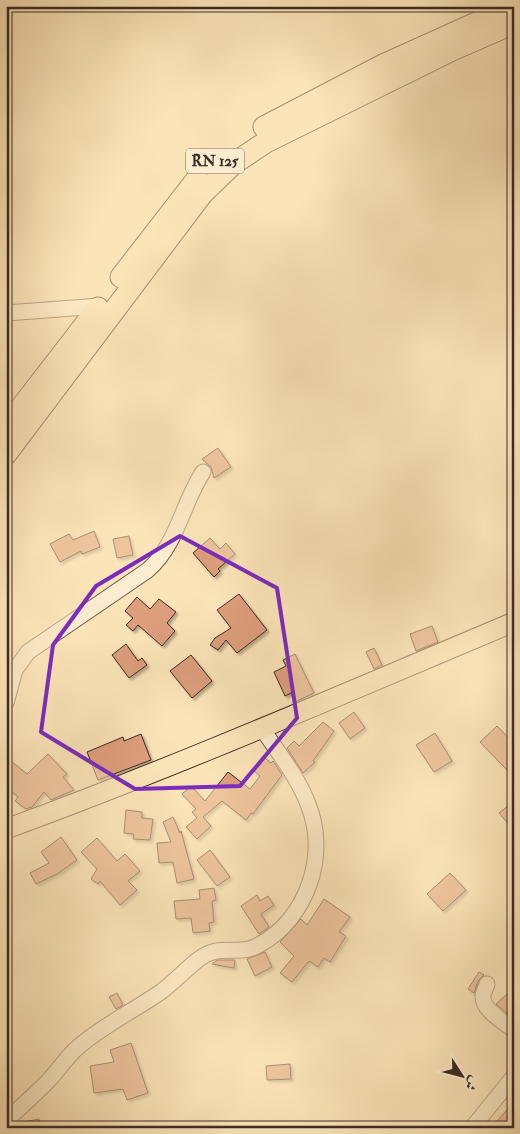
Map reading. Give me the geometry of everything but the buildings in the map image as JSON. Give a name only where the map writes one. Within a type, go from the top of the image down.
[{"type":"highway","name":"RN 125","points":[[6,427],[188,189],[234,145],[251,134],[383,65],[514,6]]},
{"type":"highway","points":[[6,454],[202,194],[233,164],[266,142],[452,50],[514,23]]},
{"type":"main road","points":[[6,829],[143,778],[514,622]]},
{"type":"street","points":[[6,313],[100,306]]},
{"type":"street","points":[[6,703],[15,670],[28,652],[148,570],[160,558],[179,526],[193,489],[202,472]]},
{"type":"street","points":[[6,1121],[52,1076],[69,1056],[106,1024],[160,992],[212,950],[238,951],[257,947],[285,926],[298,909],[308,890],[314,858],[314,826],[308,804],[299,786],[261,727]]},
{"type":"street","points":[[487,984],[483,997],[485,1004],[514,1030]]},
{"type":"street","points":[[472,1128],[514,1076]]},
{"type":"highlighted area","points":[[180,536],[277,588],[297,718],[240,786],[135,789],[41,732],[53,645],[96,586]]}]
